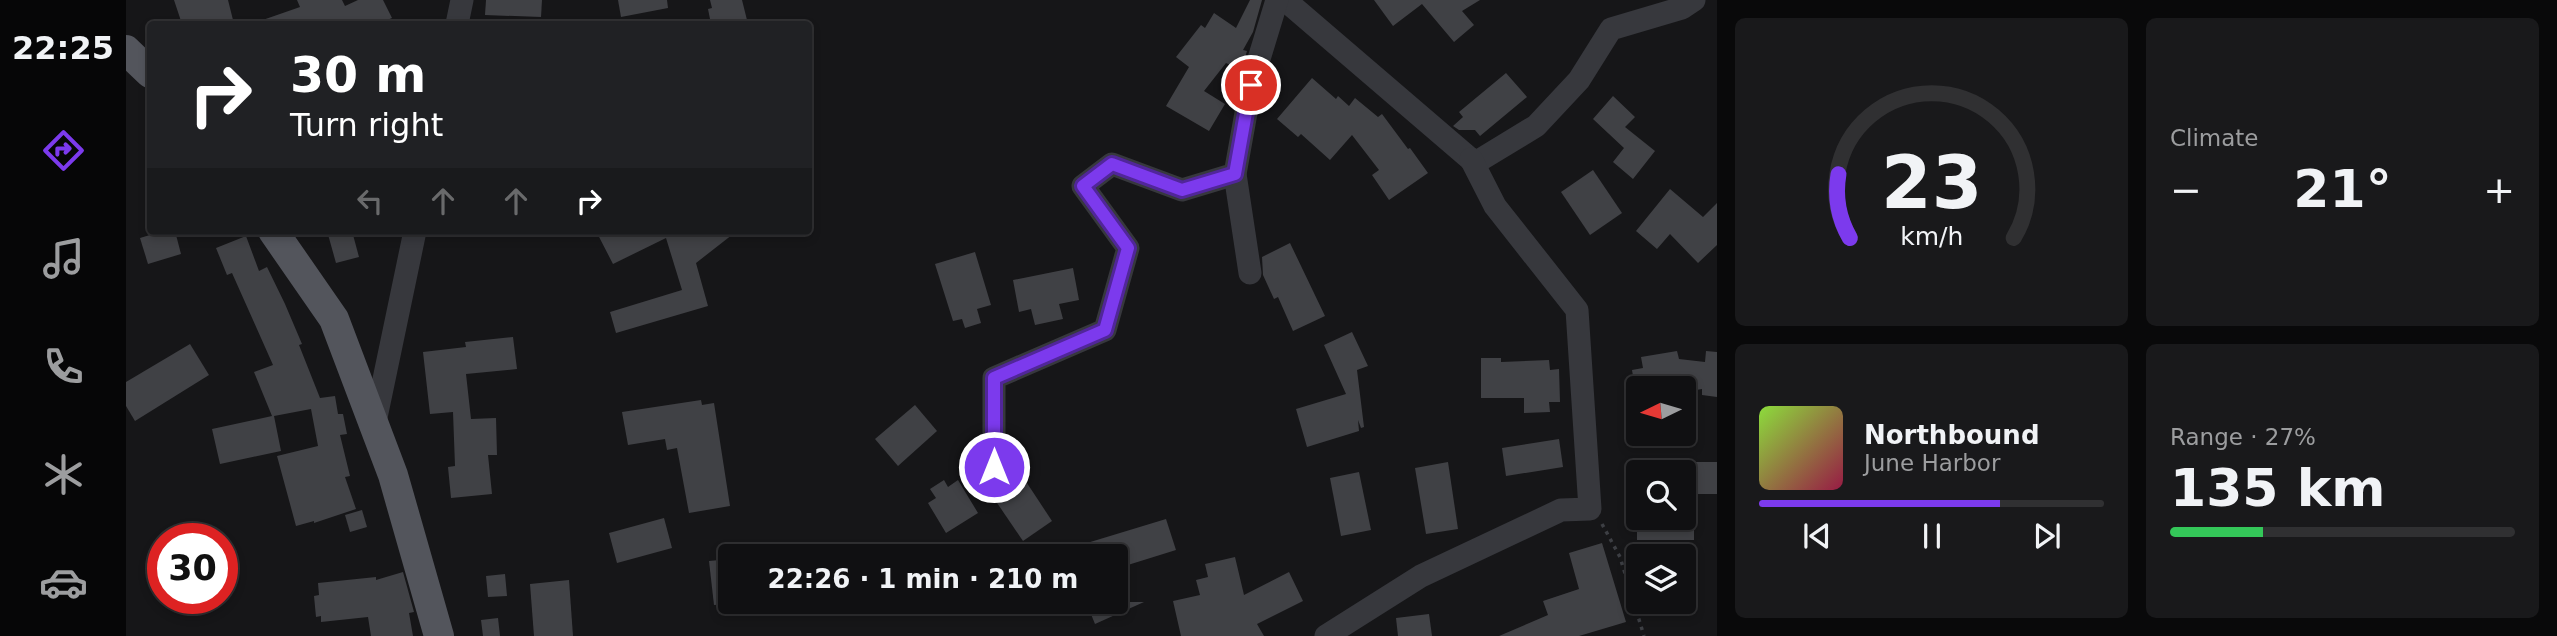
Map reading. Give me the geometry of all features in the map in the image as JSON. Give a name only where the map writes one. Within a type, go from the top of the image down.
[{"type":"main road","points":[[126,50],[147,70]]},
{"type":"main road","points":[[276,235],[334,319],[393,475],[439,636]]},
{"type":"street","points":[[458,21],[463,0]]},
{"type":"street","points":[[1250,272],[1235,174],[1251,85],[1277,0]]},
{"type":"street","points":[[1285,0],[1475,163],[1536,126],[1579,80],[1611,29],[1682,8],[1694,0]]},
{"type":"street","points":[[1326,636],[1421,576],[1561,510],[1590,509],[1577,310],[1495,206],[1471,159]]},
{"type":"street","points":[[994,467],[994,378],[1105,330],[1128,248],[1083,186],[1112,164],[1182,190],[1235,174]]},
{"type":"street","points":[[374,427],[414,235]]},
{"type":"path","points":[[1590,509],[1606,529],[1619,557],[1644,636]]},
{"type":"building","points":[[174,0],[228,0],[233,21],[181,21]]},
{"type":"building","points":[[297,0],[342,0],[345,6],[358,0],[383,0],[392,18],[384,21],[260,21],[300,7]]},
{"type":"building","points":[[486,0],[542,0],[541,17],[485,15]]},
{"type":"building","points":[[618,0],[667,0],[668,8],[621,17]]},
{"type":"building","points":[[710,0],[742,0],[747,21],[710,21],[708,9],[712,8]]},
{"type":"building","points":[[1250,0],[1262,0],[1253,32],[1243,50],[1247,51],[1241,70],[1226,63],[1204,91],[1225,104],[1209,131],[1166,106],[1189,67],[1176,57],[1201,25],[1205,28],[1214,13],[1236,28]]},
{"type":"building","points":[[1374,0],[1480,0],[1462,11],[1474,25],[1454,42],[1422,4],[1393,26]]},
{"type":"building","points":[[1506,73],[1527,97],[1480,136],[1475,130],[1459,130],[1453,126],[1463,117],[1459,112]]},
{"type":"building","points":[[1312,78],[1336,99],[1338,96],[1349,106],[1355,98],[1378,117],[1382,114],[1428,173],[1389,200],[1372,175],[1379,170],[1352,135],[1330,160],[1301,134],[1298,137],[1277,119]]},
{"type":"building","points":[[1613,96],[1635,117],[1625,127],[1655,151],[1633,179],[1613,162],[1624,148],[1593,119]]},
{"type":"building","points":[[1593,170],[1622,213],[1590,235],[1561,192]]},
{"type":"building","points":[[1670,189],[1703,217],[1717,203],[1717,245],[1698,263],[1670,234],[1657,249],[1636,231]]},
{"type":"building","points":[[150,235],[176,235],[181,254],[148,264],[140,238]]},
{"type":"building","points":[[328,235],[353,235],[359,257],[336,263]]},
{"type":"building","points":[[598,235],[732,235],[696,263],[708,306],[616,333],[610,312],[682,290],[666,238],[613,264]]},
{"type":"building","points":[[246,236],[259,271],[267,267],[285,304],[320,398],[335,396],[338,414],[343,414],[347,434],[340,435],[350,476],[345,477],[356,509],[314,523],[296,526],[277,456],[318,446],[311,409],[274,416],[281,451],[220,464],[212,429],[272,416],[254,372],[273,365],[232,273],[227,275],[216,248]]},
{"type":"building","points":[[1290,243],[1325,316],[1293,331],[1278,297],[1274,299],[1263,275],[1262,257]]},
{"type":"building","points":[[975,252],[991,305],[977,309],[981,323],[965,328],[962,319],[953,321],[935,264]]},
{"type":"building","points":[[1073,268],[1079,300],[1059,304],[1063,319],[1035,325],[1031,309],[1019,312],[1013,280]]},
{"type":"building","points":[[1352,332],[1368,366],[1357,370],[1364,427],[1361,428],[1358,420],[1359,431],[1307,447],[1296,409],[1346,394],[1324,345]]},
{"type":"building","points":[[513,337],[517,369],[466,374],[471,419],[496,418],[497,455],[488,455],[492,494],[451,498],[448,467],[455,466],[453,412],[430,414],[423,352],[466,347],[465,342]]},
{"type":"building","points":[[190,344],[209,375],[135,421],[126,406],[126,382]]},
{"type":"building","points":[[1677,351],[1679,359],[1705,362],[1706,351],[1717,352],[1717,397],[1702,395],[1702,389],[1696,390],[1696,376],[1633,376],[1632,370],[1643,368],[1641,357]]},
{"type":"building","points":[[1481,358],[1501,358],[1501,362],[1549,360],[1550,370],[1559,369],[1560,402],[1549,402],[1550,412],[1524,413],[1524,398],[1481,398]]},
{"type":"building","points":[[701,400],[702,405],[714,403],[730,506],[689,513],[677,448],[667,450],[665,439],[628,445],[622,412]]},
{"type":"building","points":[[915,405],[937,431],[898,466],[875,439]]},
{"type":"building","points":[[1559,439],[1563,467],[1506,476],[1502,448]]},
{"type":"building","points":[[1448,462],[1458,529],[1426,534],[1415,468]]},
{"type":"building","points":[[1696,462],[1717,462],[1717,494],[1696,494]]},
{"type":"building","points":[[1359,472],[1371,530],[1341,536],[1330,478]]},
{"type":"building","points":[[1023,477],[1052,521],[1023,541],[993,497]]},
{"type":"building","points":[[944,480],[948,487],[958,480],[978,513],[946,533],[928,503],[936,498],[930,489]]},
{"type":"building","points":[[362,510],[367,527],[350,532],[345,515]]},
{"type":"building","points":[[664,518],[672,548],[617,563],[609,533]]},
{"type":"building","points":[[1166,519],[1176,550],[1128,565],[1128,544],[1087,543]]},
{"type":"building","points":[[1637,530],[1694,530],[1694,540],[1637,540]]},
{"type":"building","points":[[1602,543],[1626,622],[1579,636],[1499,636],[1548,615],[1543,601],[1579,589],[1569,553]]},
{"type":"building","points":[[1235,557],[1244,595],[1289,572],[1303,601],[1257,624],[1264,636],[1181,636],[1173,601],[1200,595],[1196,580],[1208,577],[1205,564]]},
{"type":"building","points":[[718,560],[718,605],[714,605],[709,561]]},
{"type":"building","points":[[403,572],[414,612],[409,613],[413,636],[371,636],[368,617],[321,622],[321,616],[316,617],[314,596],[319,595],[318,583],[376,577],[376,580]]},
{"type":"building","points":[[505,574],[507,596],[488,597],[486,576]]},
{"type":"building","points":[[569,580],[573,636],[534,636],[530,584]]},
{"type":"building","points":[[1128,598],[1130,602],[1144,602],[1128,609]]},
{"type":"building","points":[[1091,614],[1117,614],[1095,624]]},
{"type":"building","points":[[1429,614],[1432,636],[1398,636],[1396,618]]},
{"type":"building","points":[[498,618],[500,636],[483,636],[481,620]]},
{"type":"route","points":[[994,467],[994,378],[1105,330],[1128,248],[1083,186],[1112,164],[1182,190],[1235,174],[1251,85]]}]
